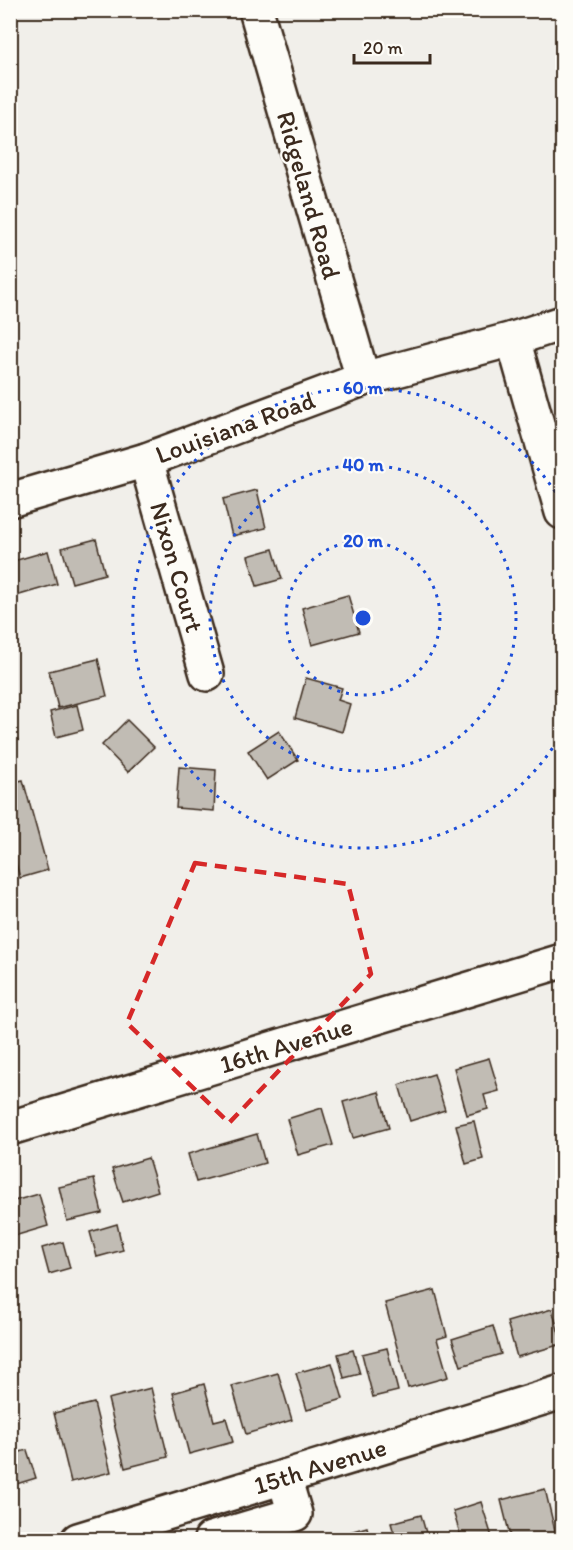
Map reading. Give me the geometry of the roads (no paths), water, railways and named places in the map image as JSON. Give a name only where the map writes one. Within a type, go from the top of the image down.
[{"type":"street","name":"Ridgeland Road","points":[[255,10],[363,379]]},
{"type":"street","name":"Louisiana Road","points":[[10,500],[146,460],[363,379],[513,339],[562,323]]},
{"type":"street","points":[[513,339],[562,512]]},
{"type":"street","name":"Nixon Court","points":[[146,460],[207,675]]},
{"type":"street","name":"16th Avenue","points":[[10,1128],[562,961]]},
{"type":"street","name":"15th Avenue","points":[[95,1537],[201,1502],[562,1392]]},
{"type":"street","points":[[201,1502],[211,1539],[295,1514],[284,1477]]}]
